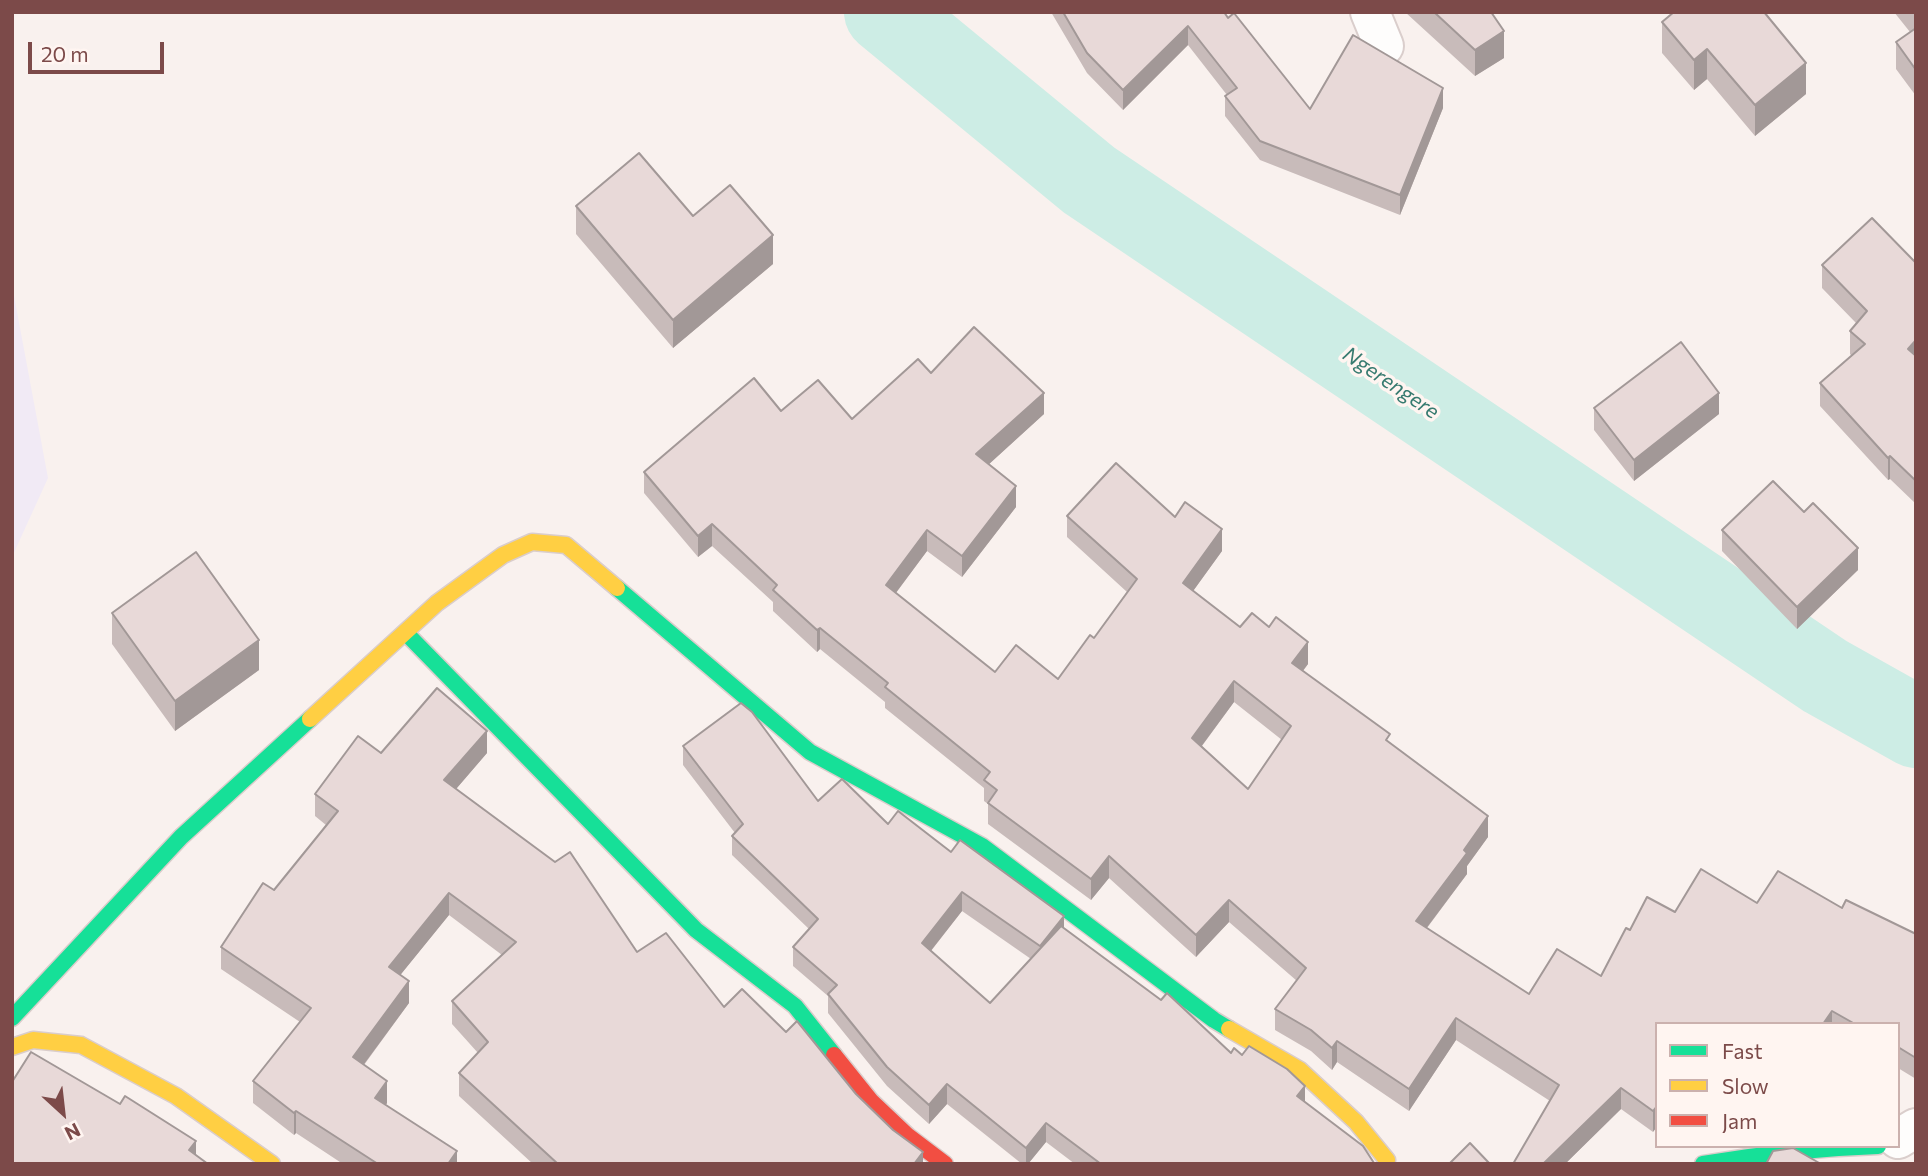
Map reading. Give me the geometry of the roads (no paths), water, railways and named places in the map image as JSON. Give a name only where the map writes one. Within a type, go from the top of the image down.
[{"type":"street","points":[[12,1018],[181,837],[437,603],[503,555],[532,542],[566,545],[810,752],[982,846],[1214,1020],[1300,1070],[1356,1122],[1387,1160],[1386,1164]]},
{"type":"street","points":[[406,633],[696,930],[795,1006],[871,1101],[908,1136],[945,1164]]},
{"type":"street","points":[[12,1047],[33,1040],[81,1045],[176,1096],[272,1164]]},
{"type":"street","points":[[1900,1138],[1916,1128]]},
{"type":"street","points":[[1703,1164],[1827,1148]]},
{"type":"waterway","name":"Ngerengere","points":[[885,12],[1089,180],[1825,676],[1916,727]]}]
